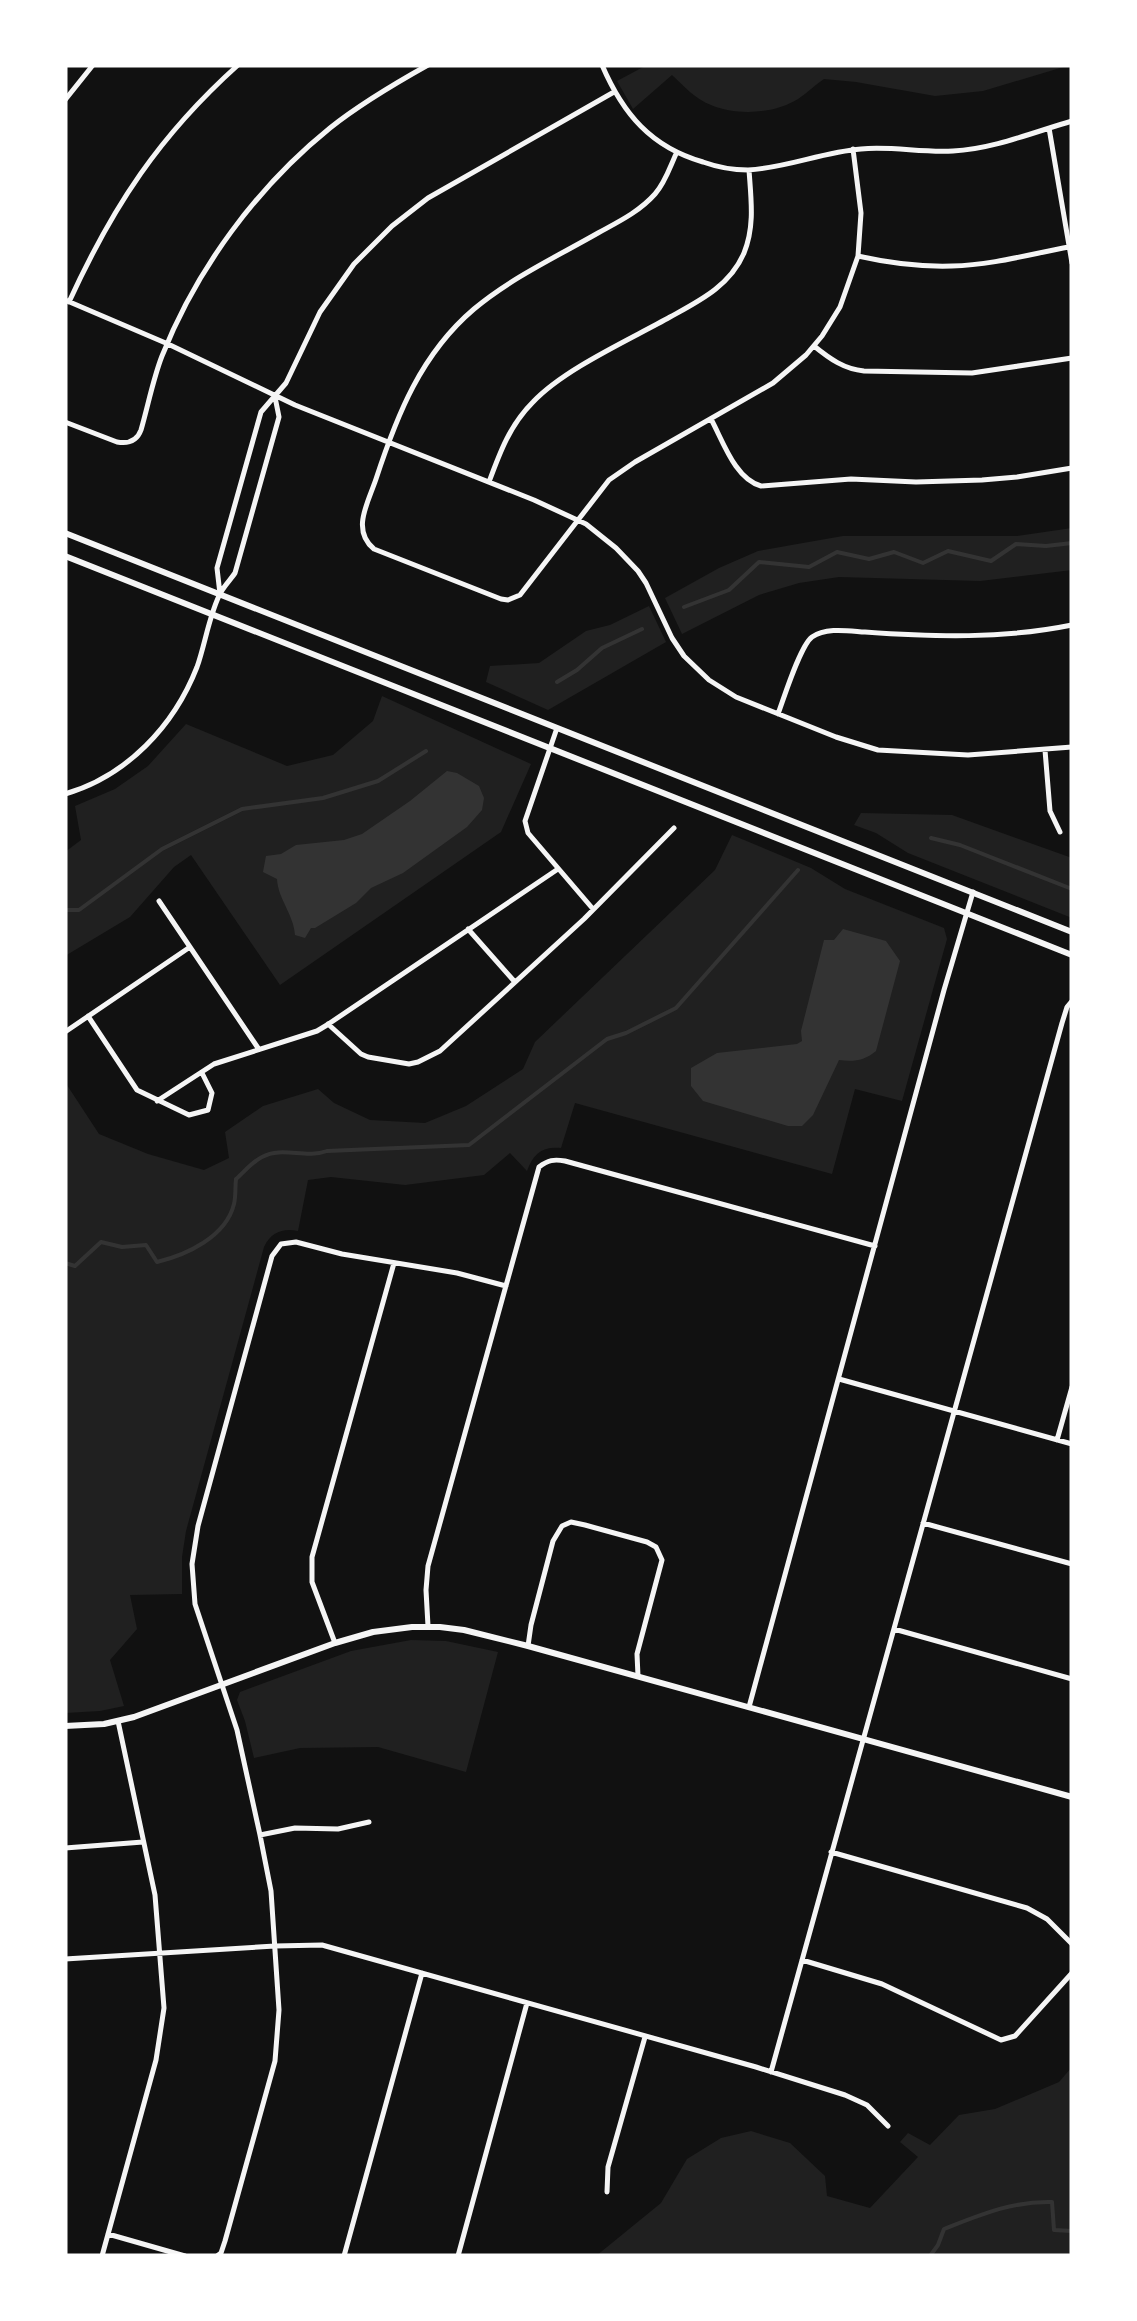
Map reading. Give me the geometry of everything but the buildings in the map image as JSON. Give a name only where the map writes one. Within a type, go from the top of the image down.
[{"type":"main road","points":[[65,533],[1072,932]]},
{"type":"main road","points":[[65,556],[1072,955]]},
{"type":"main road","points":[[65,1726],[118,1722],[335,1643],[373,1632],[428,1626],[464,1630],[528,1646],[1072,1797]]},
{"type":"street","points":[[65,100],[93,65]]},
{"type":"street","points":[[238,65],[184,117],[136,177],[67,301],[168,344],[275,397],[578,520],[601,534],[638,571],[678,648],[697,670],[727,692],[878,750],[968,754],[1072,747]]},
{"type":"street","points":[[65,422],[124,444],[136,438],[168,344],[218,251],[268,187],[330,128],[428,65]]},
{"type":"street","points":[[602,65],[614,92],[644,130],[676,154],[724,168],[749,170],[852,149],[935,151],[983,147],[1072,121]]},
{"type":"street","points":[[220,594],[217,568],[262,412],[286,383],[338,284],[392,226],[449,185],[614,92]]},
{"type":"street","points":[[1049,128],[1072,263]]},
{"type":"street","points":[[676,154],[661,186],[646,203],[501,289],[449,333],[412,384],[388,442],[361,526],[365,541],[374,549],[494,597],[508,600],[520,595],[616,474],[773,383],[814,346],[840,307],[858,256],[861,213],[852,149]]},
{"type":"street","points":[[490,482],[509,432],[547,388],[702,300],[732,275],[751,230],[749,170]]},
{"type":"street","points":[[858,256],[952,266],[1069,247]]},
{"type":"street","points":[[814,346],[840,364],[864,371],[972,373],[1072,358]]},
{"type":"street","points":[[65,794],[116,770],[145,747],[167,722],[196,670],[220,594],[236,573],[279,417],[275,397]]},
{"type":"street","points":[[711,419],[741,474],[760,486],[851,479],[916,482],[1017,478],[1072,468]]},
{"type":"street","points":[[778,714],[806,644],[821,633],[857,631],[958,637],[1072,625]]},
{"type":"street","points":[[557,728],[525,821],[528,834],[594,909]]},
{"type":"street","points":[[1045,750],[1050,812],[1060,832]]},
{"type":"street","points":[[328,1024],[361,1054],[414,1064],[448,1045],[594,909],[674,828]]},
{"type":"street","points":[[157,1101],[214,1064],[317,1031],[558,869]]},
{"type":"street","points":[[748,1707],[973,892]]},
{"type":"street","points":[[159,901],[258,1048]]},
{"type":"street","points":[[468,929],[514,982]]},
{"type":"street","points":[[65,1032],[190,947]]},
{"type":"street","points":[[770,2072],[1062,1023],[1072,1001]]},
{"type":"street","points":[[88,1016],[137,1090],[157,1101],[189,1115],[208,1110],[212,1093],[202,1073]]},
{"type":"street","points":[[428,1626],[428,1566],[539,1167],[555,1159],[875,1246]]},
{"type":"street","points":[[217,2256],[223,2248],[274,2061],[279,2010],[271,1891],[237,1730],[197,1616],[192,1588],[193,1550],[272,1256],[281,1244],[296,1242],[506,1286]]},
{"type":"street","points":[[335,1643],[312,1582],[312,1556],[394,1263]]},
{"type":"street","points":[[839,1379],[1072,1444]]},
{"type":"street","points":[[1057,1440],[1072,1387]]},
{"type":"street","points":[[528,1646],[554,1541],[562,1526],[571,1522],[585,1524],[656,1546],[662,1560],[637,1654],[638,1676]]},
{"type":"street","points":[[923,1522],[1072,1564]]},
{"type":"street","points":[[894,1630],[1072,1679]]},
{"type":"street","points":[[102,2256],[159,2046],[164,2008],[155,1895],[118,1722]]},
{"type":"street","points":[[260,1835],[296,1828],[338,1829],[369,1822]]},
{"type":"street","points":[[65,1848],[143,1842]]},
{"type":"street","points":[[831,1852],[1027,1908],[1047,1918],[1072,1944]]},
{"type":"street","points":[[65,1959],[322,1946],[844,2095],[867,2106],[888,2126]]},
{"type":"street","points":[[802,1960],[882,1984],[1001,2040],[1015,2036],[1072,1972]]},
{"type":"street","points":[[344,2256],[422,1973]]},
{"type":"street","points":[[458,2256],[528,2002]]},
{"type":"street","points":[[606,2192],[608,2166],[644,2037]]},
{"type":"street","points":[[108,2234],[185,2256]]},
{"type":"shaded area","points":[[647,65],[1070,65],[983,91],[935,96],[824,79],[788,104],[744,112],[705,102],[672,75],[633,109],[617,81]]},
{"type":"shaded area","points":[[1072,528],[1072,570],[980,581],[839,577],[799,583],[759,595],[682,634],[665,598],[758,551],[843,536],[1017,536]]},
{"type":"shaded area","points":[[649,606],[666,642],[548,710],[486,682],[490,666],[539,663],[586,631],[610,625]]},
{"type":"shaded area","points":[[382,696],[531,764],[501,832],[280,985],[191,855],[174,867],[130,917],[65,956],[65,852],[81,840],[75,806],[115,789],[148,766],[186,724],[287,766],[333,755],[373,721]]},
{"type":"shaded area","points":[[447,771],[479,786],[484,798],[482,810],[467,827],[403,873],[371,888],[356,903],[311,928],[305,938],[295,935],[277,879],[263,872],[266,856],[281,854],[296,845],[362,834]]},
{"type":"shaded area","points":[[861,813],[952,815],[1072,858],[1072,918],[908,853],[876,833],[854,825]]},
{"type":"shaded area","points":[[732,835],[811,868],[845,889],[944,928],[947,939],[902,1101],[855,1089],[832,1174],[575,1103],[561,1148],[539,1152],[527,1171],[510,1153],[484,1175],[405,1185],[331,1177],[308,1180],[298,1231],[278,1232],[264,1247],[186,1531],[182,1594],[130,1595],[137,1629],[110,1660],[124,1706],[65,1713],[65,1082],[99,1134],[148,1154],[204,1170],[229,1158],[225,1132],[263,1106],[318,1089],[334,1103],[370,1120],[425,1123],[466,1106],[523,1069],[535,1042],[715,870]]},
{"type":"shaded area","points":[[843,929],[886,941],[900,961],[876,1051],[858,1060],[839,1060],[813,1115],[802,1126],[788,1126],[703,1101],[691,1086],[691,1068],[717,1053],[802,1041],[801,1031],[824,940],[834,940]]},
{"type":"shaded area","points":[[411,1640],[446,1641],[498,1652],[466,1772],[378,1747],[300,1748],[254,1758],[237,1700],[240,1692],[351,1651]]},
{"type":"shaded area","points":[[1072,2067],[1072,2256],[596,2256],[661,2203],[687,2159],[721,2138],[751,2131],[790,2143],[825,2176],[827,2196],[870,2208],[918,2157],[900,2142],[908,2133],[930,2145],[959,2115],[995,2109],[1059,2082]]},
{"type":"waterway","points":[[684,607],[729,590],[759,562],[809,567],[837,552],[869,559],[894,552],[923,563],[948,551],[991,561],[1016,544],[1072,543]]},
{"type":"waterway","points":[[557,682],[602,648],[642,629]]},
{"type":"waterway","points":[[65,910],[79,910],[162,849],[242,809],[323,798],[378,781],[426,751]]},
{"type":"waterway","points":[[931,838],[960,845],[1072,889]]},
{"type":"waterway","points":[[65,1263],[75,1266],[101,1242],[122,1247],[146,1245],[157,1262],[192,1249],[214,1235],[230,1216],[236,1179],[270,1154],[469,1145],[607,1039],[676,1008],[798,870]]},
{"type":"waterway","points":[[930,2256],[944,2229],[1023,2204],[1052,2202],[1054,2230],[1072,2231]]}]
